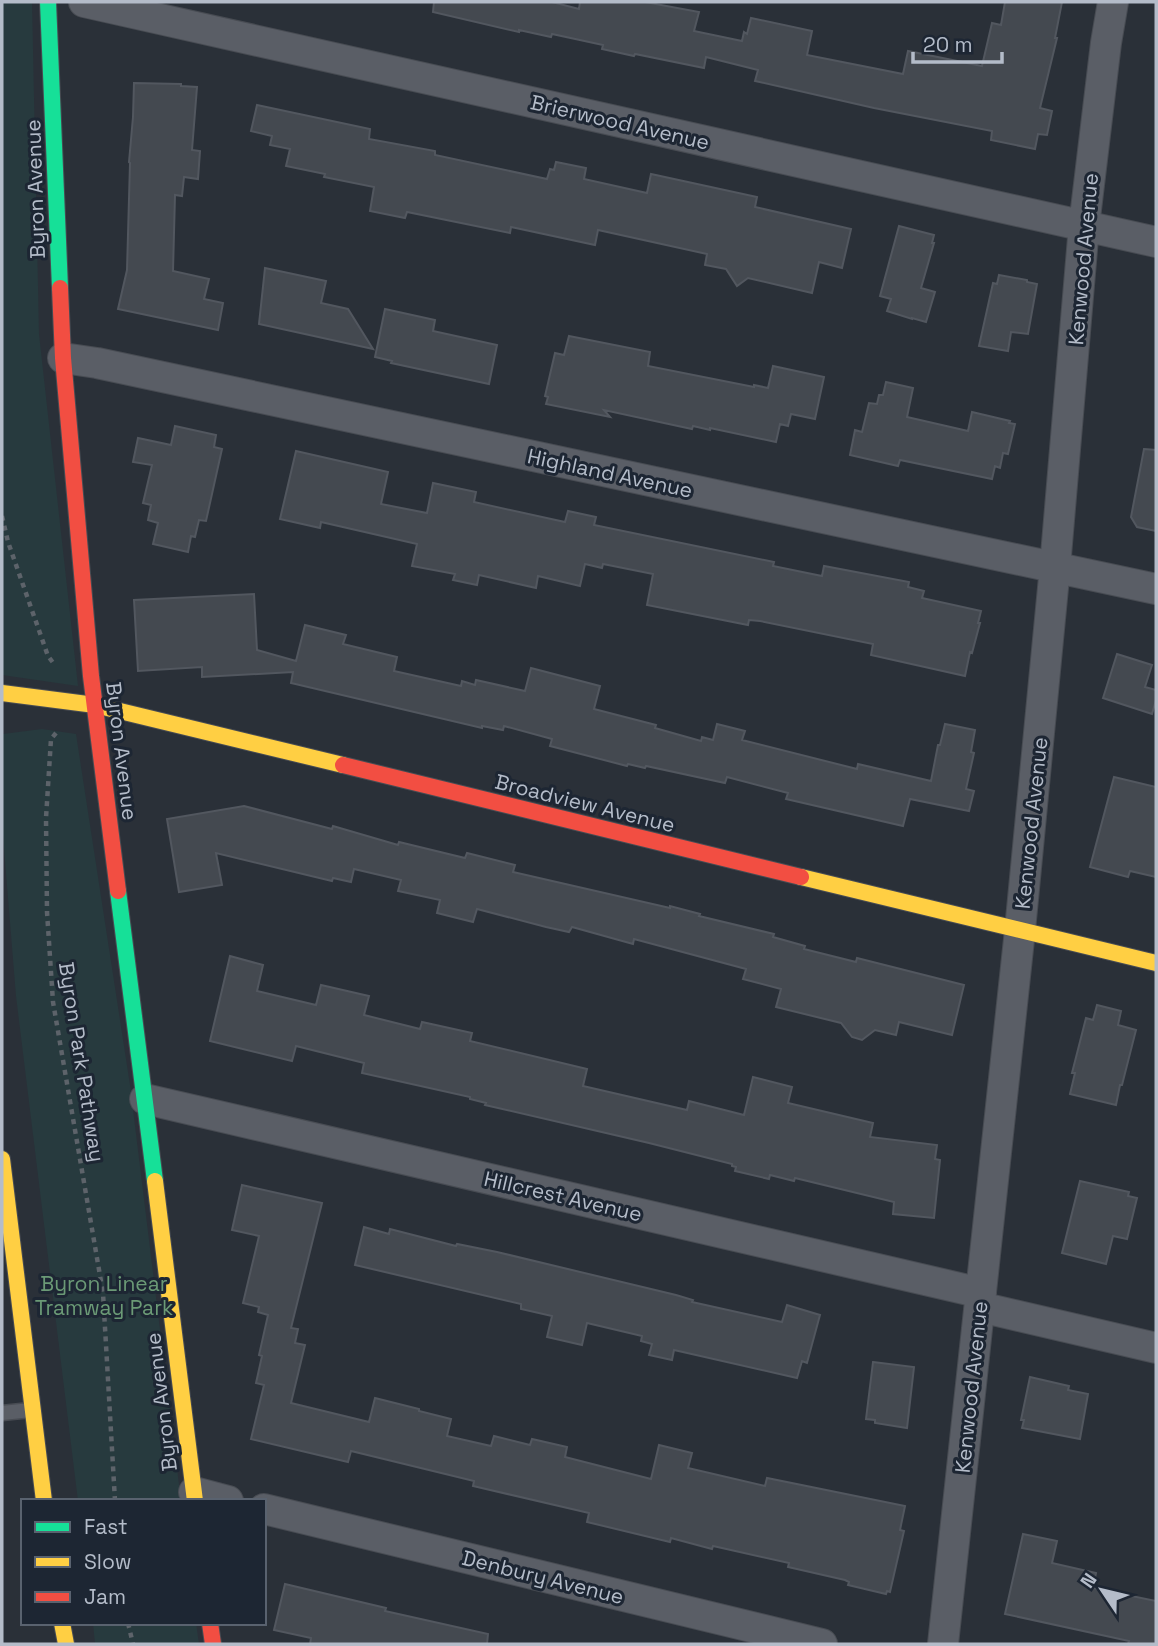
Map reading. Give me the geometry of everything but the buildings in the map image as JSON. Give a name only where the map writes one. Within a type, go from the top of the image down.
[{"type":"street","name":"Byron Avenue","points":[[48,2],[63,358],[94,705],[194,1497]]},
{"type":"street","name":"Brierwood Avenue","points":[[84,2],[1156,242]]},
{"type":"street","name":"Kenwood Avenue","points":[[943,1644],[1020,930],[1084,226],[1113,2]]},
{"type":"street","name":"Highland Avenue","points":[[63,358],[110,365],[1156,589]]},
{"type":"street","name":"Broadview Avenue","points":[[2,693],[94,705],[1156,963]]},
{"type":"street","name":"Hillcrest Avenue","points":[[145,1099],[981,1300],[1156,1348]]},
{"type":"street","points":[[2,1159],[44,1499]]},
{"type":"street","name":"Denbury Avenue","points":[[266,1510],[822,1644]]},
{"type":"street","points":[[62,1625],[66,1644]]},
{"type":"street","points":[[210,1625],[213,1644]]},
{"type":"lane","points":[[2,1413],[32,1409]]},
{"type":"path","name":"Byron Park Pathway","points":[[2,516],[8,542],[48,656],[58,669],[62,699],[63,728],[51,739],[46,818],[47,912],[53,1002],[103,1293],[115,1499]]},
{"type":"path","points":[[128,1625],[133,1644]]},
{"type":"green space","points":[[2,2],[32,2],[39,334],[78,686],[2,675]]},
{"type":"green space","name":"Byron Linear Tramway Park","points":[[42,729],[76,734],[130,1085],[181,1499],[78,1499],[16,996],[2,824],[3,734]]},
{"type":"green space","points":[[93,1625],[196,1625],[199,1644],[95,1644]]},
{"type":"traffic: fast","points":[[48,2],[60,288]]},
{"type":"traffic: fast","points":[[118,891],[155,1181]]},
{"type":"traffic: slow","points":[[2,693],[95,705],[343,765]]},
{"type":"traffic: slow","points":[[801,877],[1156,963]]},
{"type":"traffic: slow","points":[[2,1159],[44,1499]]},
{"type":"traffic: slow","points":[[155,1181],[195,1499]]},
{"type":"traffic: slow","points":[[62,1625],[66,1644]]},
{"type":"traffic: jam","points":[[60,288],[63,358],[91,676],[118,891]]},
{"type":"traffic: jam","points":[[343,765],[801,877]]},
{"type":"traffic: jam","points":[[210,1625],[213,1644]]}]
